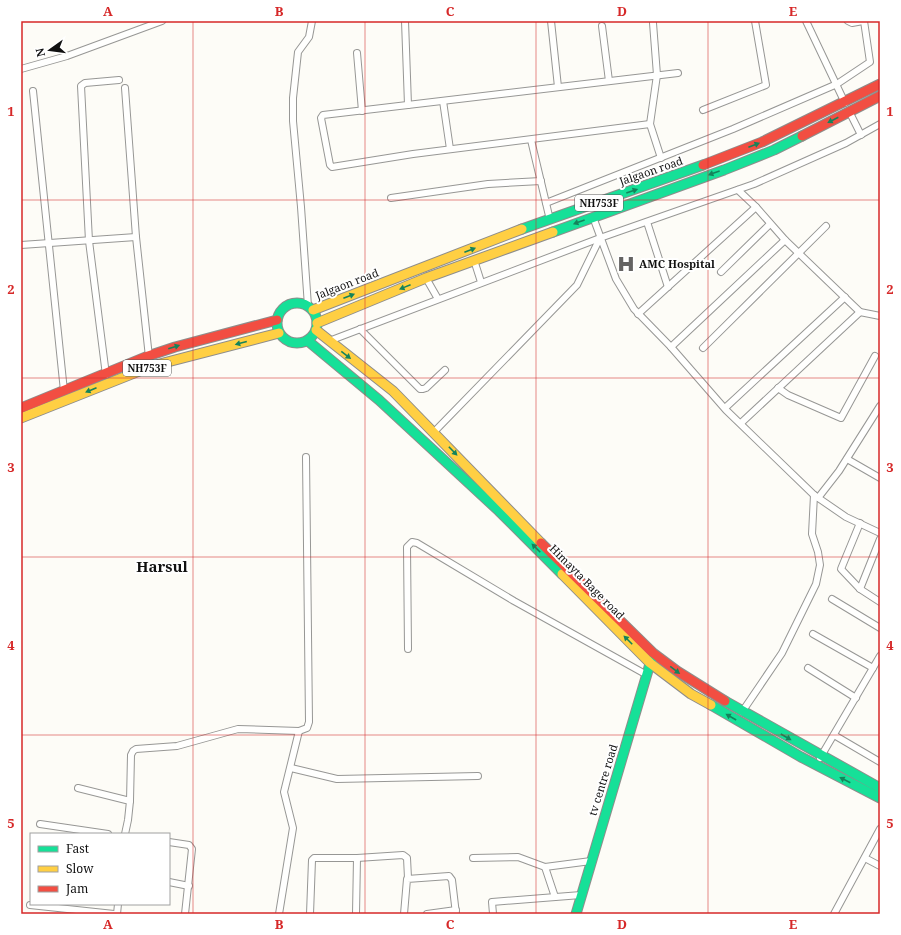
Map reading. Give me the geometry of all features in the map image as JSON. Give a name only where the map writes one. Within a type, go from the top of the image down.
[{"type":"main road","name":"Jalgaon road","points":[[310,308],[688,171],[762,142],[880,84]]},
{"type":"main road","name":"NH753F","points":[[317,326],[426,278],[724,170],[774,150],[880,96]]},
{"type":"main road","points":[[301,303],[310,308],[316,316],[317,326],[313,336],[308,341],[295,344],[283,338],[279,333],[277,320],[279,314],[288,305],[301,303]]},
{"type":"main road","name":"NH753F","points":[[21,408],[148,356],[175,347],[277,320]]},
{"type":"main road","points":[[317,326],[329,341],[394,391],[548,550],[654,653],[707,692],[880,788]]},
{"type":"main road","name":"NH753F","points":[[21,418],[152,366],[279,333]]},
{"type":"main road","name":"Himayta Bage road","points":[[308,341],[379,400],[499,511],[650,663],[691,694],[816,765],[880,798]]},
{"type":"main road","name":"tv centre road","points":[[576,914],[654,653]]},
{"type":"street","points":[[21,69],[67,56],[162,21]]},
{"type":"street","points":[[310,308],[293,121],[293,98],[298,52],[310,37],[312,21]]},
{"type":"street","points":[[405,21],[408,105]]},
{"type":"street","points":[[552,21],[558,87]]},
{"type":"street","points":[[703,110],[766,85],[755,21]]},
{"type":"street","points":[[806,21],[860,135]]},
{"type":"street","points":[[546,203],[740,126],[837,84],[870,62],[863,21],[852,23],[848,21]]},
{"type":"street","points":[[653,23],[657,75],[650,124],[661,158]]},
{"type":"street","points":[[602,26],[609,81]]},
{"type":"street","points":[[357,53],[362,111]]},
{"type":"street","points":[[650,124],[450,149],[330,167],[322,116],[678,72]]},
{"type":"street","points":[[109,382],[106,373],[89,241],[81,86],[85,83],[119,80]]},
{"type":"street","points":[[125,88],[136,237],[148,356],[152,366]]},
{"type":"street","points":[[33,91],[64,391]]},
{"type":"street","points":[[443,101],[450,149]]},
{"type":"street","points":[[329,341],[600,238],[738,190],[810,160],[880,124]]},
{"type":"street","points":[[531,140],[550,220]]},
{"type":"street","points":[[391,198],[488,184],[541,181]]},
{"type":"street","points":[[738,190],[756,207],[784,240],[860,312],[880,316]]},
{"type":"street","points":[[638,314],[756,207]]},
{"type":"street","points":[[593,217],[616,278],[638,314],[671,347],[725,408],[816,496],[846,517],[880,533]]},
{"type":"street","points":[[647,222],[668,287]]},
{"type":"street","points":[[721,272],[770,224]]},
{"type":"street","points":[[703,348],[826,226]]},
{"type":"street","points":[[21,245],[136,237]]},
{"type":"street","points":[[434,432],[577,285],[600,238]]},
{"type":"street","points":[[671,347],[784,240]]},
{"type":"street","points":[[474,260],[481,282]]},
{"type":"street","points":[[426,278],[438,299]]},
{"type":"street","points":[[725,408],[845,297]]},
{"type":"street","points":[[741,424],[860,312]]},
{"type":"street","points":[[360,329],[423,390],[445,370]]},
{"type":"street","points":[[778,388],[788,395],[841,418],[875,356]]},
{"type":"street","points":[[742,712],[782,653],[816,584],[820,565],[818,552],[812,534],[816,496],[840,471],[880,406]]},
{"type":"street","points":[[125,833],[130,801],[132,751],[136,749],[177,746],[238,729],[300,731],[308,728],[306,457]]},
{"type":"street","points":[[847,459],[880,478]]},
{"type":"street","points":[[860,523],[841,568],[860,589],[880,602]]},
{"type":"street","points":[[860,589],[880,538]]},
{"type":"street","points":[[408,649],[407,546],[412,542],[417,543],[514,601],[647,675]]},
{"type":"street","points":[[832,599],[880,628]]},
{"type":"street","points":[[813,634],[873,668]]},
{"type":"street","points":[[816,765],[880,656]]},
{"type":"street","points":[[808,668],[856,698]]},
{"type":"street","points":[[279,914],[293,828],[284,792],[300,731]]},
{"type":"street","points":[[834,735],[880,762]]},
{"type":"street","points":[[291,768],[337,779],[478,776]]},
{"type":"street","points":[[78,788],[130,801]]},
{"type":"street","points":[[40,824],[101,833]]},
{"type":"street","points":[[834,914],[880,829]]},
{"type":"street","points":[[170,842],[189,845],[192,849],[185,914]]},
{"type":"street","points":[[310,914],[312,860],[314,858],[405,856],[408,861],[408,878],[406,881],[404,914]]},
{"type":"street","points":[[473,858],[518,857],[545,867],[591,861]]},
{"type":"street","points":[[356,914],[357,858]]},
{"type":"street","points":[[864,858],[880,866]]},
{"type":"street","points":[[545,867],[555,897]]},
{"type":"street","points":[[408,878],[449,876],[452,880],[456,912],[427,914]]},
{"type":"street","points":[[170,882],[189,886]]},
{"type":"street","points":[[493,914],[492,902],[581,895]]},
{"type":"street","points":[[30,905],[114,914]]},
{"type":"traffic: fast","points":[[553,232],[724,170],[774,150],[802,136]]},
{"type":"traffic: fast","points":[[522,229],[703,165]]},
{"type":"traffic: fast","points":[[301,303],[308,306],[314,312],[317,323],[316,331],[308,340],[301,343],[293,343],[286,340],[278,331],[277,319],[280,312],[289,304],[301,303]]},
{"type":"traffic: fast","points":[[308,341],[379,400],[499,511],[562,574]]},
{"type":"traffic: fast","points":[[576,914],[652,657]]},
{"type":"traffic: fast","points":[[725,701],[880,788]]},
{"type":"traffic: fast","points":[[711,705],[801,757],[880,798]]},
{"type":"traffic: slow","points":[[313,310],[522,229]]},
{"type":"traffic: slow","points":[[317,323],[426,278],[553,232]]},
{"type":"traffic: slow","points":[[316,330],[393,391],[541,543]]},
{"type":"traffic: slow","points":[[21,418],[152,366],[279,333]]},
{"type":"traffic: slow","points":[[562,574],[650,663],[691,694],[711,705]]},
{"type":"traffic: jam","points":[[703,165],[762,142],[880,84]]},
{"type":"traffic: jam","points":[[802,136],[880,96]]},
{"type":"traffic: jam","points":[[21,408],[148,356],[175,347],[277,320]]},
{"type":"traffic: jam","points":[[541,543],[653,653],[677,671],[725,701]]},
{"type":"place","name":"AMC Hospital","points":[[626,264]]},
{"type":"district","name":"Harsul","points":[[162,567]]}]
